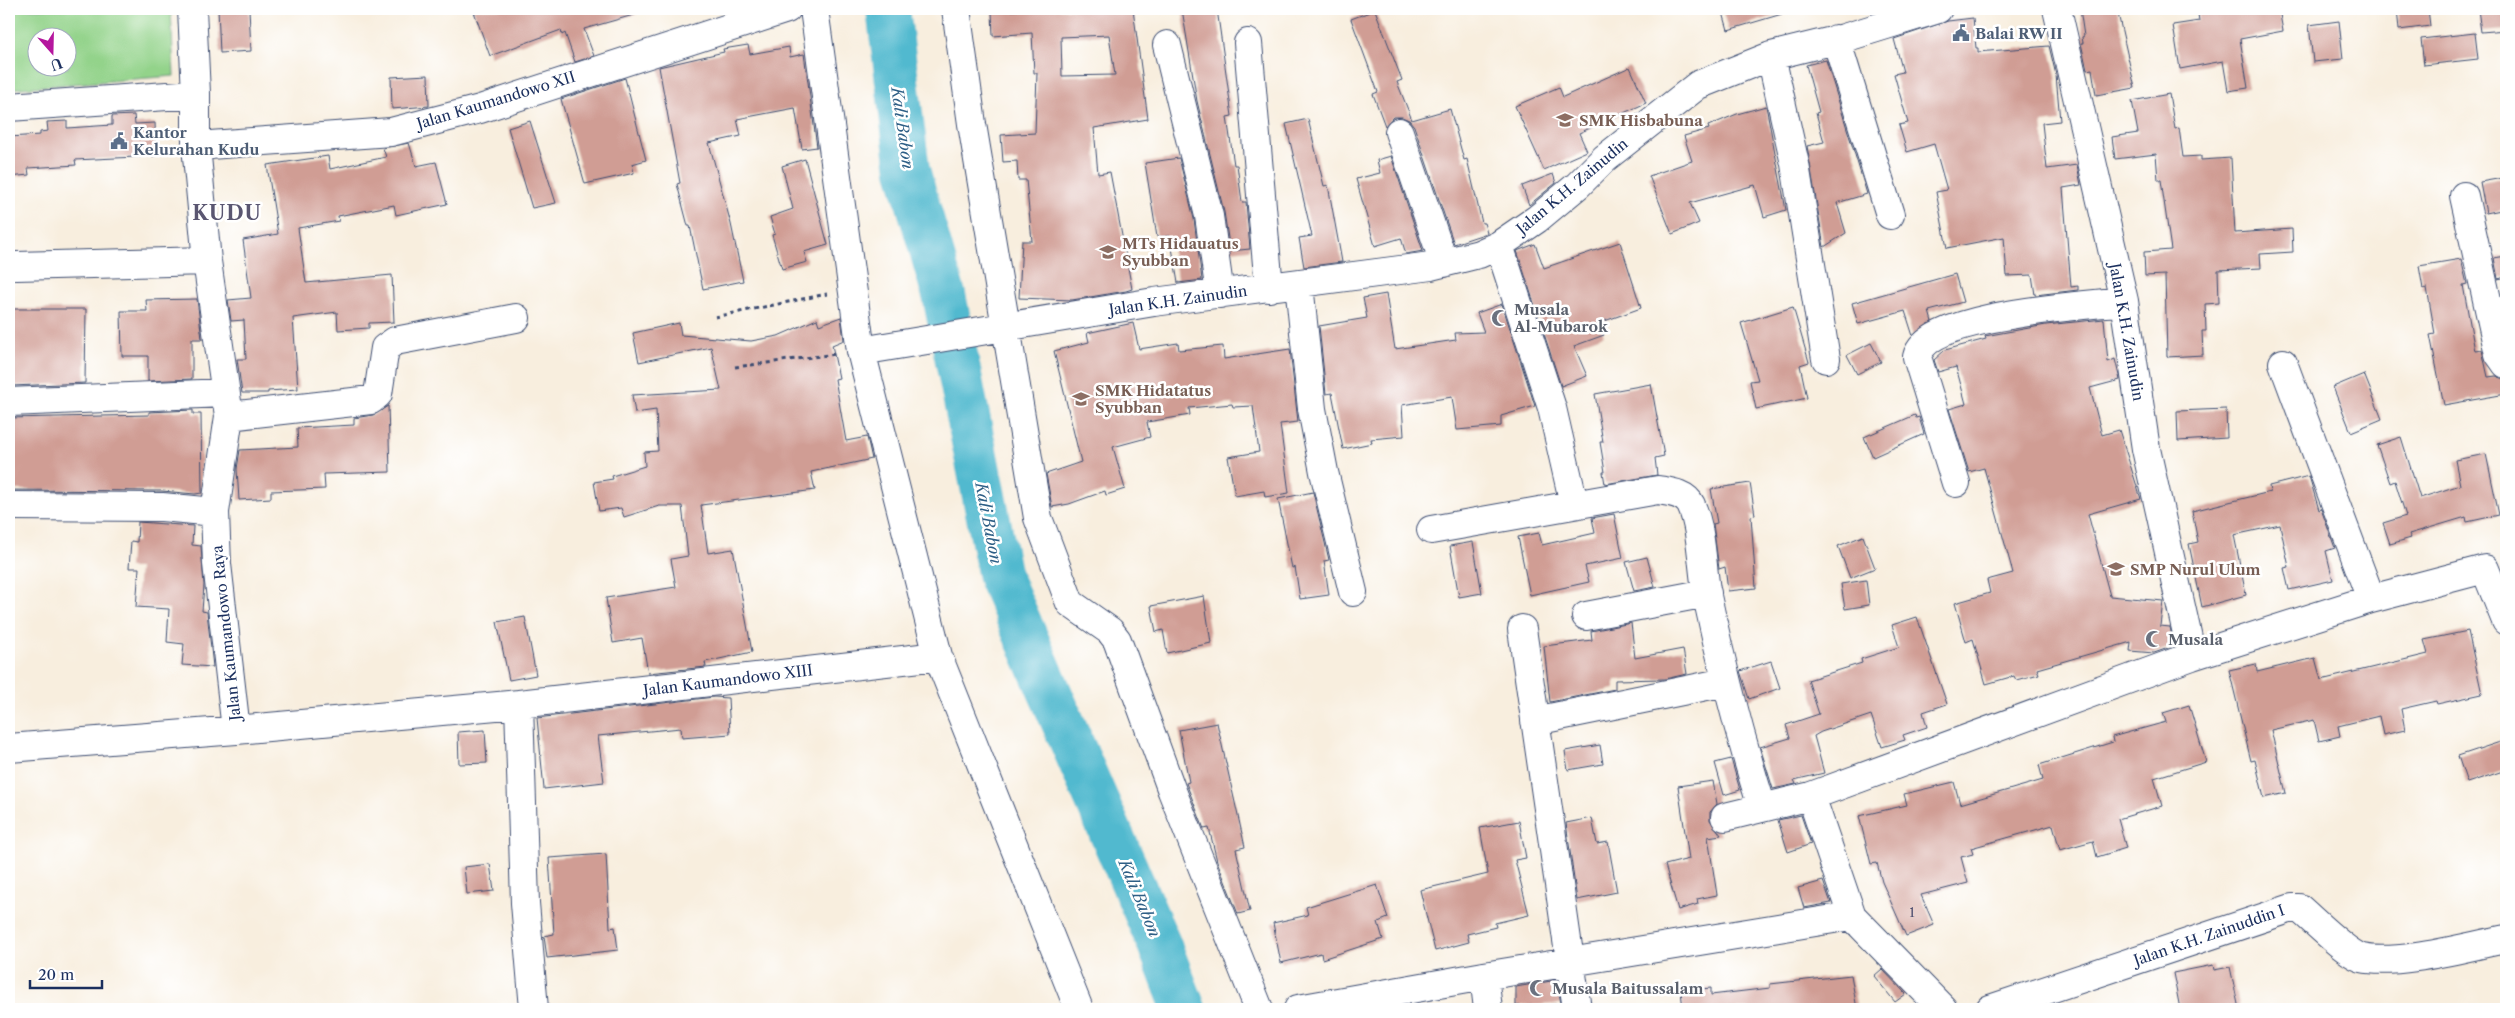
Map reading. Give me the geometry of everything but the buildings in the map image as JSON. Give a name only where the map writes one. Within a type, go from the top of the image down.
[{"type":"street","name":"Jalan Kaumandowo Raya","points":[[192,9],[196,94],[196,146],[207,260],[227,404],[215,512],[217,564],[236,730],[519,704]]},
{"type":"street","name":"Jalan Kaumandowo XII","points":[[196,146],[390,132],[480,109],[787,9]]},
{"type":"street","points":[[814,9],[852,288],[864,350],[938,656],[1079,1009]]},
{"type":"street","points":[[956,9],[972,124],[1038,518],[1070,604],[1110,631],[1116,640],[1172,791],[1259,1009]]},
{"type":"street","name":"Jalan K.H. Zainudin","points":[[864,350],[970,334],[1006,326],[1444,263],[1479,254],[1499,245],[1537,220],[1578,185],[1605,158],[1698,85],[1771,56],[1938,9]]},
{"type":"street","name":"Jalan K.H. Zainudin","points":[[2057,9],[2124,302],[2146,449],[2192,656]]},
{"type":"street","points":[[1836,39],[1890,215]]},
{"type":"street","points":[[1248,43],[1269,288]]},
{"type":"street","points":[[1166,45],[1209,216],[1220,294]]},
{"type":"street","points":[[1771,56],[1795,164],[1826,359]]},
{"type":"street","points":[[9,107],[196,94]]},
{"type":"street","points":[[1399,132],[1444,263]]},
{"type":"street","points":[[2464,196],[2499,354],[2506,364]]},
{"type":"street","points":[[1499,245],[1552,408],[1574,504]]},
{"type":"street","points":[[16,266],[207,260]]},
{"type":"street","points":[[1299,284],[1312,409],[1324,472],[1352,592]]},
{"type":"street","points":[[1956,483],[1917,357],[1918,350],[1924,343],[1947,331],[1984,318],[2124,302]]},
{"type":"street","points":[[9,402],[227,404],[371,400],[378,394],[385,348],[395,341],[516,318]]},
{"type":"street","points":[[2283,363],[2371,599]]},
{"type":"street","points":[[1431,530],[1658,490],[1682,495],[1691,504],[1695,519],[1707,593],[1726,682],[1740,738],[1762,807]]},
{"type":"street","points":[[9,506],[162,507],[215,512]]},
{"type":"street","points":[[1725,817],[1811,796],[2192,656],[2371,599],[2496,567],[2506,621]]},
{"type":"street","points":[[1586,616],[1707,593]]},
{"type":"street","points":[[1522,629],[1578,1009]]},
{"type":"street","name":"Jalan Kaumandowo XIII","points":[[519,704],[938,656]]},
{"type":"street","points":[[1535,721],[1726,682]]},
{"type":"street","points":[[519,704],[525,903],[534,1009]]},
{"type":"street","points":[[9,748],[236,730]]},
{"type":"street","points":[[1811,796],[1852,916],[1943,1009]]},
{"type":"street","name":"Jalan K.H. Zainuddin I","points":[[1990,1009],[2292,908],[2299,908],[2361,958],[2393,959],[2506,939]]},
{"type":"street","points":[[1298,1009],[1484,976],[1852,916]]},
{"type":"street","points":[[1484,976],[1488,1009]]},
{"type":"path","points":[[715,317],[852,288]]},
{"type":"path","points":[[735,367],[864,350]]},
{"type":"green space","points":[[9,9],[171,9],[174,76],[9,89]]},
{"type":"waterway","name":"Kali Babon","points":[[888,9],[908,170],[944,295],[1000,577],[1159,944],[1184,1009]]},
{"type":"place","name":"Balai RW II","points":[[1961,33]]},
{"type":"place","name":"SMK Hisbabuna","points":[[1565,120]]},
{"type":"place","name":"Kantor Kelurahan Kudu","points":[[119,141]]},
{"type":"place","name":"MTs Hidauatus Syubban","points":[[1108,252]]},
{"type":"place","name":"Musala Al-Mubarok","points":[[1500,318]]},
{"type":"place","name":"SMK Hidatatus Syubban","points":[[1081,399]]},
{"type":"place","name":"SMP Nurul Ulum","points":[[2116,569]]},
{"type":"place","name":"Musala","points":[[2154,639]]},
{"type":"place","name":"Musala Baitussalam","points":[[1538,988]]},
{"type":"district","name":"KUDU","points":[[227,213]]}]
